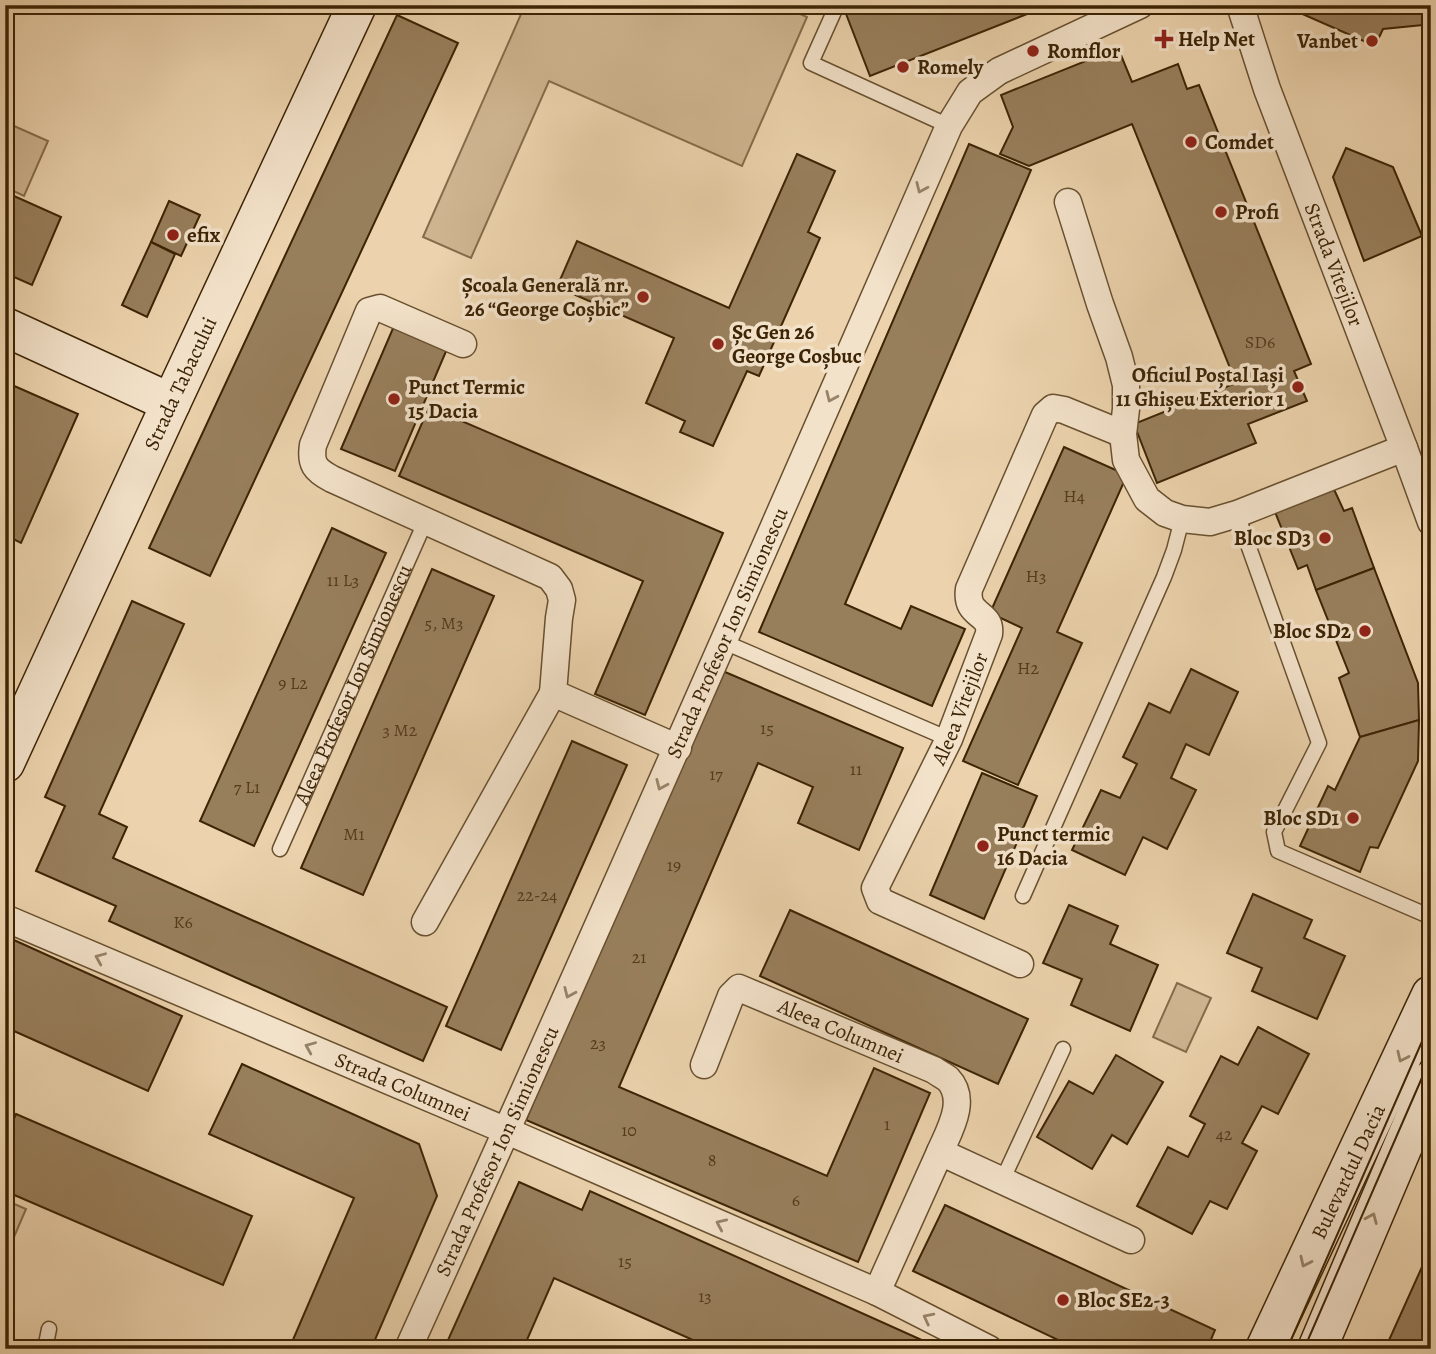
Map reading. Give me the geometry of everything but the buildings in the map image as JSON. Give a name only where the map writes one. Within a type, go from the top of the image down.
[{"type":"street","name":"Strada Tabacului","points":[[5,763],[357,5]]},
{"type":"street","name":"Strada Profesor Ion Simionescu","points":[[408,1349],[678,748],[949,126],[970,92],[999,71],[1140,5]]},
{"type":"street","name":"Strada Vitejilor","points":[[1240,5],[1267,89],[1431,523]]},
{"type":"street","points":[[1068,202],[1126,385],[1123,434],[1126,460],[1147,499],[1165,513],[1182,519],[1210,522],[1237,514],[1404,448]]},
{"type":"street","points":[[425,922],[553,693],[558,618],[562,600],[559,589],[550,577],[321,473],[314,466],[311,455],[369,311],[380,308],[463,344]]},
{"type":"street","points":[[5,327],[171,402]]},
{"type":"street","name":"Aleea Vitejilor","points":[[1020,964],[880,901],[875,888],[949,739],[989,634],[990,628],[986,621],[970,606],[969,589],[1045,415],[1053,408],[1064,410],[1123,434]]},
{"type":"street","points":[[553,693],[678,748]]},
{"type":"street","name":"Strada Columnei","points":[[5,918],[507,1131],[877,1292],[977,1346]]},
{"type":"street","name":"Aleea Columnei","points":[[704,1065],[731,996],[739,988],[934,1070],[948,1080],[957,1093],[956,1111],[877,1292]]},
{"type":"street","name":"Bulevardul Dacia","points":[[1265,1349],[1431,995]]},
{"type":"street","name":"Bulevardul Dacia","points":[[1317,1349],[1431,1080]]},
{"type":"street","points":[[940,1152],[1131,1240]]},
{"type":"lane","points":[[837,5],[811,63],[949,126]]},
{"type":"lane","points":[[1237,514],[1319,743],[1274,832],[1278,851],[1431,917]]},
{"type":"lane","points":[[1023,896],[1164,577],[1182,519]]},
{"type":"lane","name":"Aleea Profesor Ion Simionescu","points":[[280,849],[426,520]]},
{"type":"lane","points":[[724,642],[949,739]]},
{"type":"lane","points":[[1002,1181],[1063,1049]]},
{"type":"lane","points":[[46,1349],[49,1329]]},
{"type":"shaded area","points":[[525,5],[780,5],[807,17],[742,166],[549,81],[471,258],[423,237]]},
{"type":"shaded area","points":[[5,122],[48,141],[24,196],[5,187]]},
{"type":"shaded area","points":[[1177,983],[1211,998],[1186,1052],[1153,1037]]},
{"type":"shaded area","points":[[5,1200],[26,1209],[5,1258]]},
{"type":"tram line","points":[[1287,1349],[1431,1021]]},
{"type":"tram line","points":[[1304,1349],[1431,1057]]},
{"type":"place","name":"Help Net","points":[[1164,39]]},
{"type":"place","name":"Vanbet","points":[[1372,41]]},
{"type":"place","name":"Romflor","points":[[1033,51]]},
{"type":"place","name":"Romely","points":[[903,67]]},
{"type":"place","name":"Comdet","points":[[1191,142]]},
{"type":"place","name":"Profi","points":[[1221,212]]},
{"type":"place","name":"efix","points":[[173,235]]},
{"type":"place","name":"Școala Generală nr. 26 “George Coșbic”","points":[[643,297]]},
{"type":"place","name":"Șc Gen 26 George Coșbuc","points":[[718,344]]},
{"type":"place","name":"Oficiul Poștal Iași 11 Ghișeu Exterior 1","points":[[1298,387]]},
{"type":"place","name":"Punct Termic 15 Dacia","points":[[394,399]]},
{"type":"place","name":"Bloc SD3","points":[[1325,538]]},
{"type":"place","name":"Bloc SD2","points":[[1365,631]]},
{"type":"place","name":"Bloc SD1","points":[[1353,818]]},
{"type":"place","name":"Punct termic 16 Dacia","points":[[983,846]]},
{"type":"place","name":"Bloc SE2-3","points":[[1063,1300]]}]
